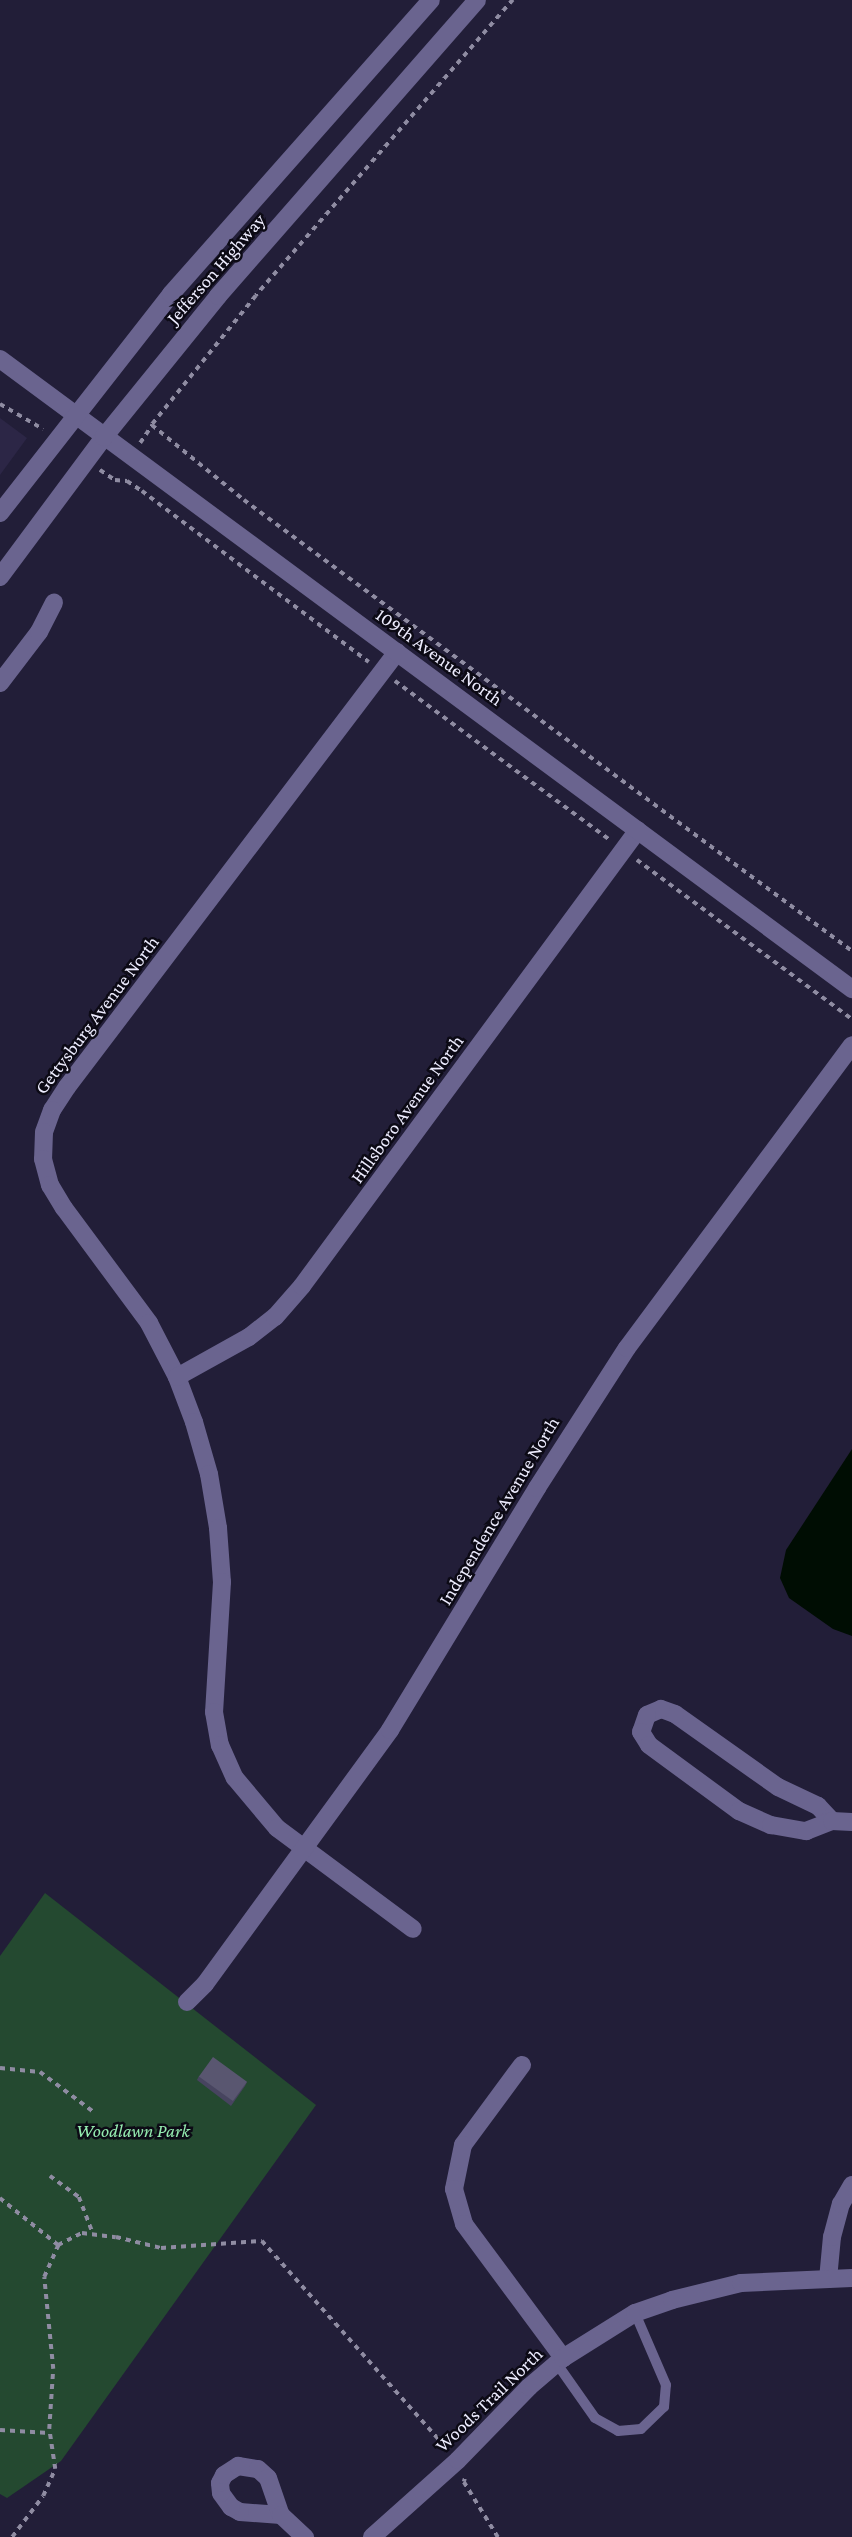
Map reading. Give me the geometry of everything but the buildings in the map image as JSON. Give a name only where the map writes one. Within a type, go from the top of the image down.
[{"type":"street","name":"Jefferson Highway","points":[[0,513],[172,294],[431,0]]},
{"type":"street","name":"Jefferson Highway","points":[[0,577],[104,438],[218,296],[477,0]]},
{"type":"street","name":"109th Avenue North","points":[[0,359],[852,989]]},
{"type":"street","points":[[0,683],[38,632],[54,603]]},
{"type":"street","name":"Gettysburg Avenue North","points":[[397,652],[67,1087],[52,1110],[44,1132],[43,1159],[50,1185],[149,1323],[177,1377],[209,1474],[218,1528],[222,1582],[214,1712],[220,1745],[235,1778],[256,1806],[304,1850],[413,1929]]},
{"type":"street","name":"Hillsboro Avenue North","points":[[177,1377],[249,1337],[275,1317],[302,1286],[638,830]]},
{"type":"street","name":"Independence Avenue North","points":[[187,2002],[205,1984],[390,1730],[544,1477],[627,1348],[852,1045]]},
{"type":"street","points":[[832,1821],[818,1806],[778,1787],[675,1714],[661,1709],[647,1715],[641,1732],[649,1745],[739,1811],[771,1825],[806,1831],[832,1821],[852,1822]]},
{"type":"street","points":[[522,2065],[463,2145],[454,2189],[464,2224],[560,2361]]},
{"type":"street","points":[[828,2278],[832,2237],[841,2204],[852,2185]]},
{"type":"street","name":"Woods Trail North","points":[[372,2537],[458,2460],[560,2361],[635,2313],[672,2300],[741,2283],[852,2278]]},
{"type":"street","points":[[281,2515],[305,2537]]},
{"type":"lane","points":[[560,2361],[595,2418],[618,2431],[641,2429],[664,2407],[666,2385],[635,2313]]},
{"type":"path","points":[[143,438],[256,296],[513,0]]},
{"type":"path","points":[[0,404],[44,429]]},
{"type":"path","points":[[152,425],[266,516],[852,951]]},
{"type":"path","points":[[115,480],[127,481],[142,491],[852,1019]]},
{"type":"path","points":[[0,2068],[40,2072],[95,2113]]},
{"type":"path","points":[[50,2176],[79,2197],[93,2234]]},
{"type":"path","points":[[0,2199],[58,2245]]},
{"type":"path","points":[[12,2537],[43,2496],[55,2469],[49,2434],[53,2370],[44,2277],[58,2245],[82,2233],[161,2248],[262,2241],[458,2460],[471,2469],[464,2482],[498,2537]]},
{"type":"path","points":[[0,2430],[49,2434]]},
{"type":"shaded area","points":[[0,418],[27,438],[0,475]]},
{"type":"shaded area","points":[[852,1449],[852,1636],[833,1629],[789,1598],[780,1578],[786,1550]]},
{"type":"green space","name":"Woodlawn Park","points":[[45,1893],[316,2105],[61,2461],[7,2498],[0,2494],[0,1956]]}]
